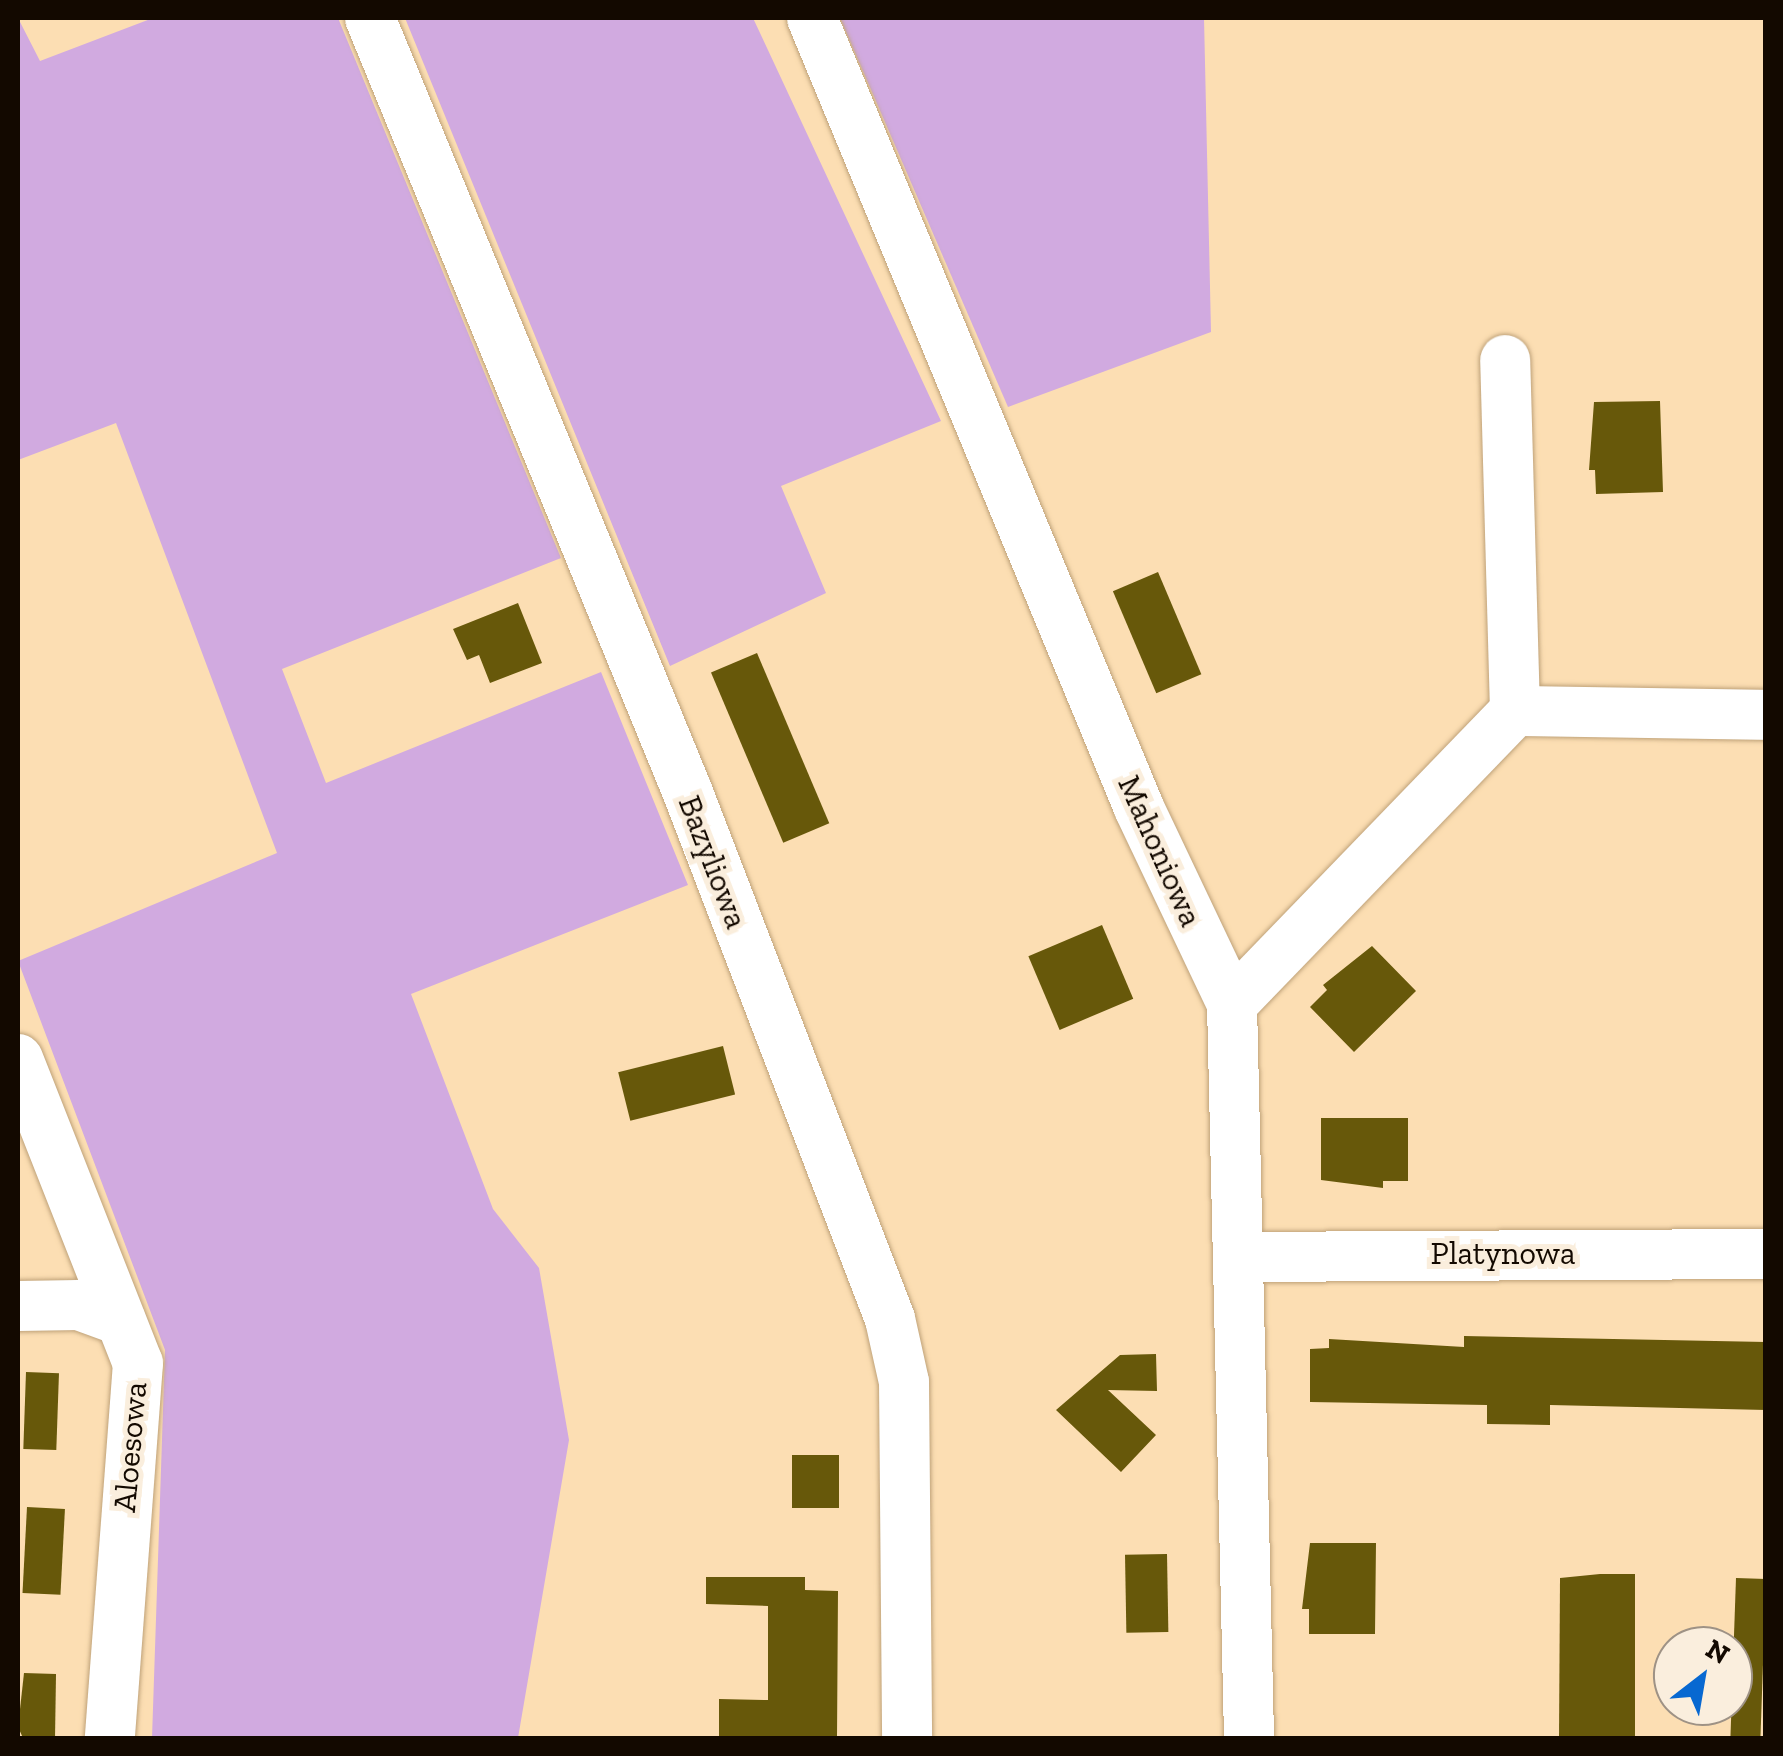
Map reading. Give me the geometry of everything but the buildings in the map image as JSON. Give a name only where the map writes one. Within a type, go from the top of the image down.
[{"type":"street","name":"Bazyliowa","points":[[370,18],[688,792],[890,1319],[904,1382],[907,1738]]},
{"type":"street","name":"Mahoniowa","points":[[812,18],[1139,808],[1232,1004],[1249,1738]]},
{"type":"street","points":[[1232,1004],[1515,711],[1506,360]]},
{"type":"street","points":[[1515,711],[1766,715]]},
{"type":"street","name":"Aloesowa","points":[[18,1058],[138,1363],[110,1738]]},
{"type":"street","name":"Platynowa","points":[[1240,1257],[1766,1254]]},
{"type":"street","points":[[18,1306],[78,1305],[120,1320]]},
{"type":"shaded area","points":[[18,18],[40,61],[153,18],[338,18],[561,558],[282,669],[326,783],[601,672],[688,885],[411,994],[493,1209],[539,1268],[569,1440],[518,1738],[152,1738],[165,1350],[18,961],[277,853],[116,423],[18,460]]},
{"type":"shaded area","points":[[405,18],[753,18],[941,421],[781,486],[826,593],[670,666]]},
{"type":"shaded area","points":[[840,18],[1204,18],[1211,332],[1008,407]]}]
